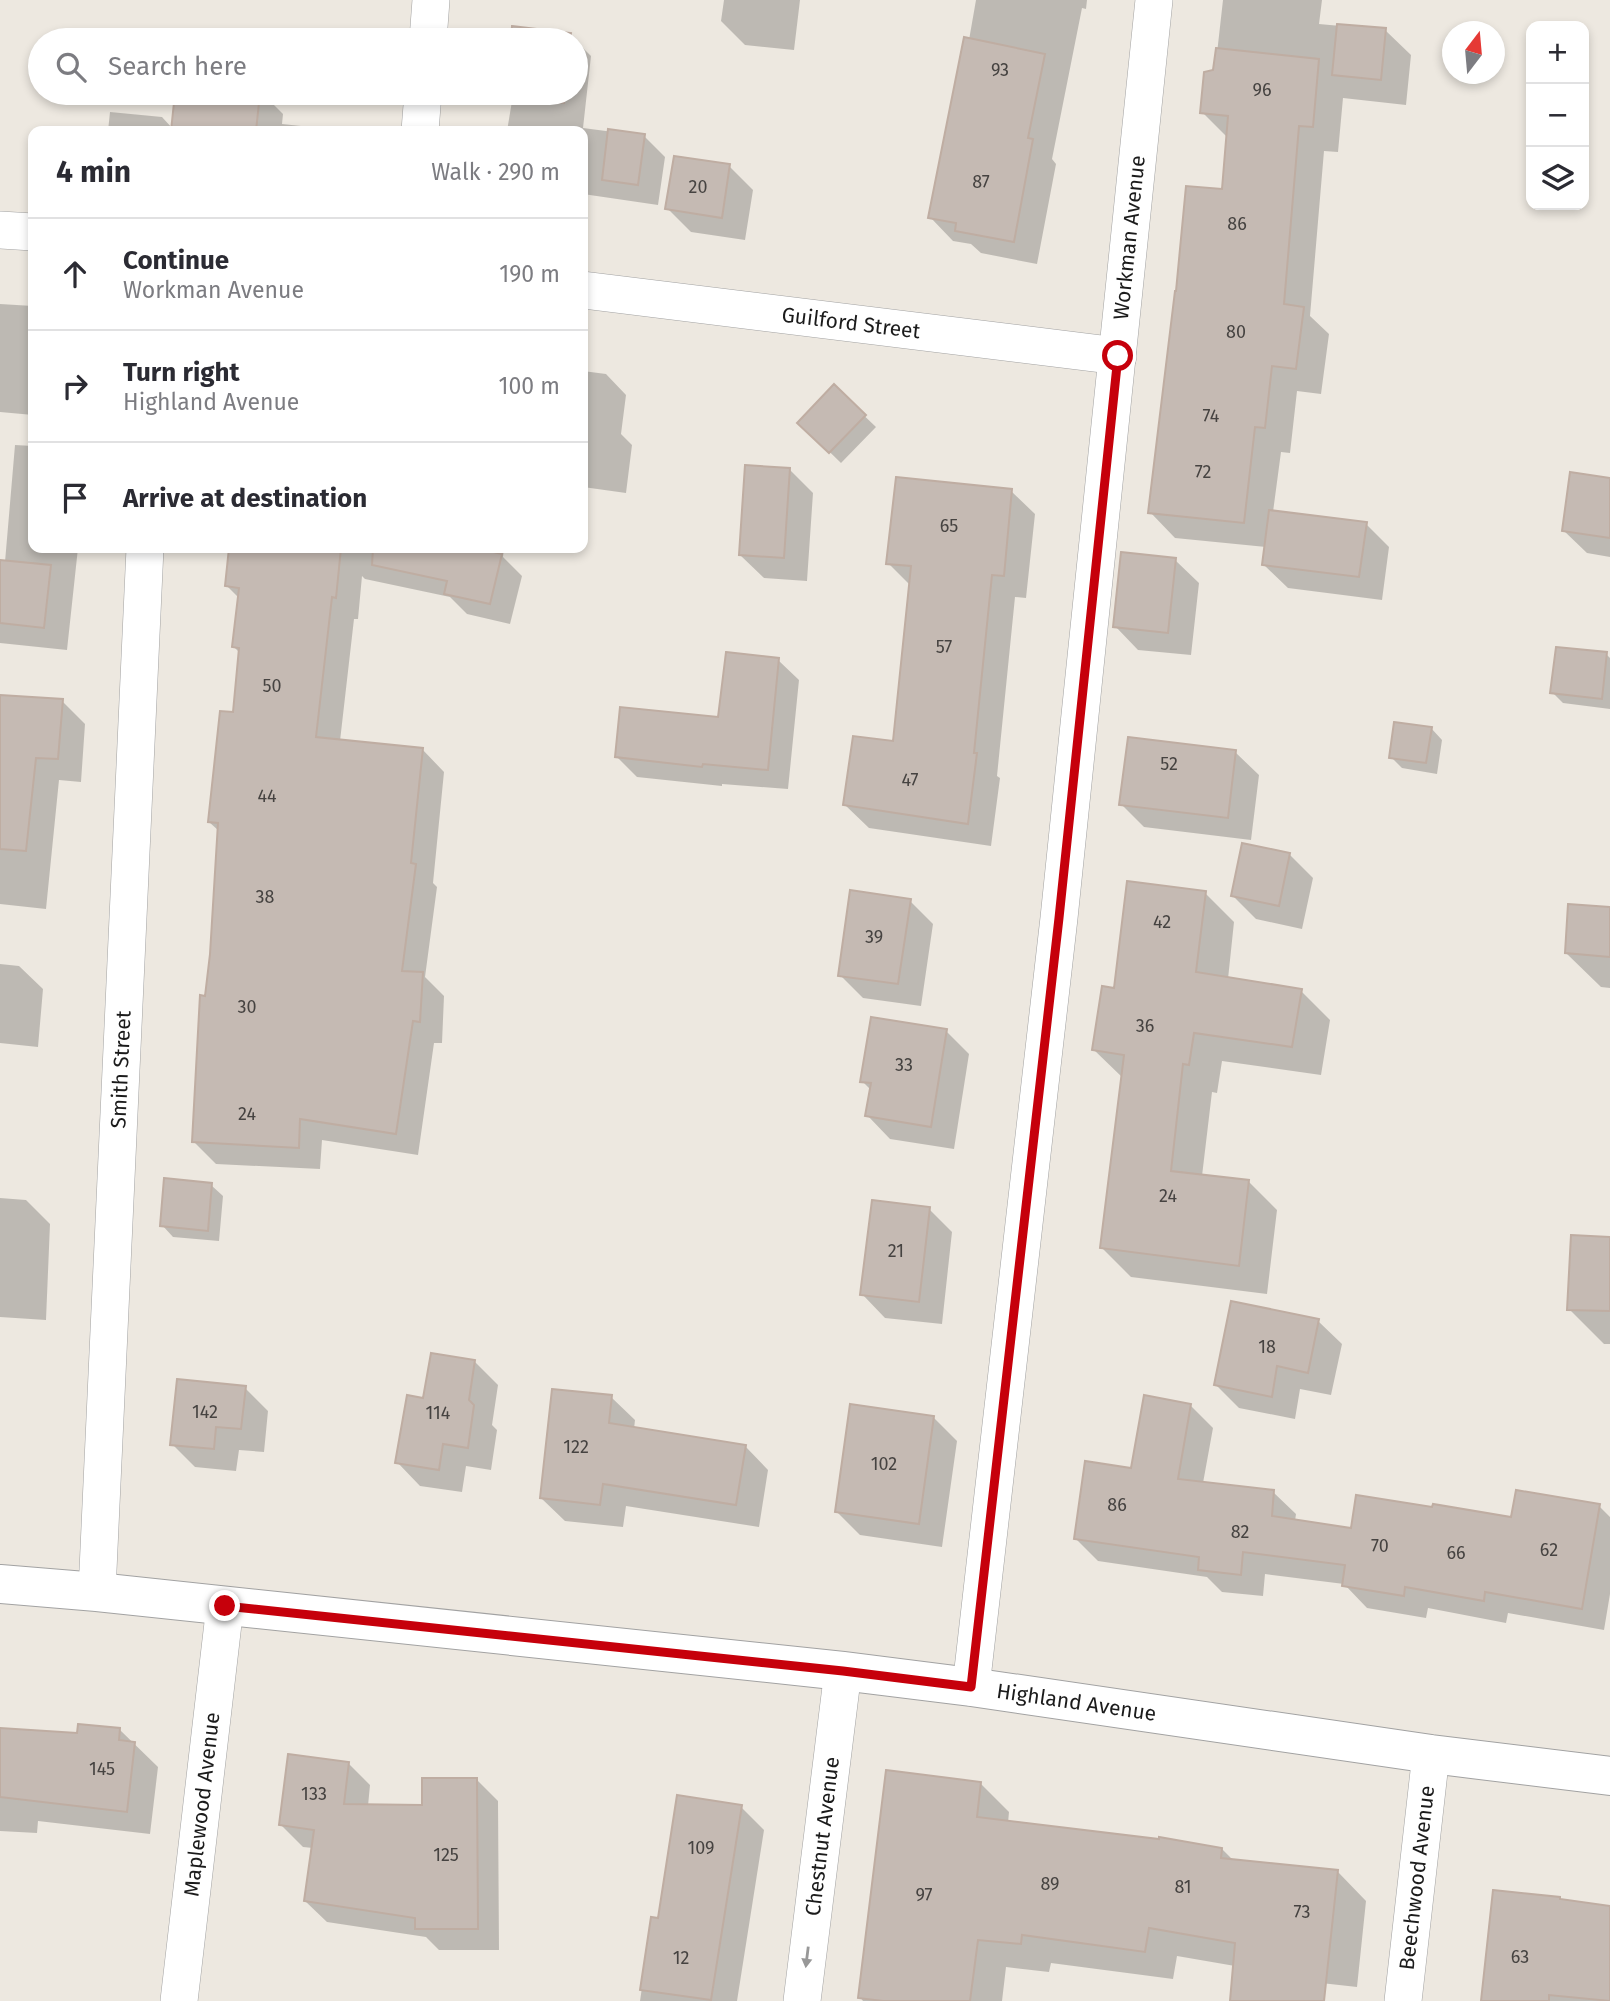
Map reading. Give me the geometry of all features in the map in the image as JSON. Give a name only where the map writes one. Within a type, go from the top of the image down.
[{"type":"street","points":[[429,28],[431,0]]},
{"type":"street","name":"Workman Avenue","points":[[971,1687],[1059,918],[1154,0]]},
{"type":"street","points":[[420,126],[422,105]]},
{"type":"street","points":[[0,230],[28,232]]},
{"type":"street","name":"Guilford Street","points":[[588,291],[1118,356]]},
{"type":"street","name":"Smith Street","points":[[97,1591],[145,553]]},
{"type":"street","name":"Highland Avenue","points":[[0,1584],[97,1591],[843,1671],[1431,1754],[1610,1776]]},
{"type":"street","name":"Maplewood Avenue","points":[[179,2001],[225,1606]]},
{"type":"street","name":"Chestnut Avenue","points":[[802,2001],[843,1671]]},
{"type":"street","name":"Beechwood Avenue","points":[[1403,2001],[1431,1754]]},
{"type":"building","points":[[1337,24],[1386,28],[1381,80],[1332,75]]},
{"type":"building","points":[[964,37],[1045,54],[1028,138],[1033,139],[1014,242],[955,231],[956,223],[928,218]]},
{"type":"building","points":[[1216,48],[1319,59],[1313,127],[1299,126],[1284,304],[1304,307],[1296,369],[1272,366],[1265,428],[1255,427],[1244,523],[1148,513],[1176,291],[1186,186],[1222,189],[1228,116],[1200,113],[1204,72],[1213,70]]},
{"type":"building","points":[[174,105],[259,105],[257,126],[172,126]]},
{"type":"building","points":[[608,129],[645,134],[638,185],[602,180]]},
{"type":"building","points":[[674,156],[730,164],[722,218],[665,209]]},
{"type":"building","points":[[834,384],[866,415],[829,453],[797,423]]},
{"type":"building","points":[[745,465],[790,468],[784,558],[739,555]]},
{"type":"building","points":[[1570,472],[1610,478],[1610,538],[1562,531]]},
{"type":"building","points":[[896,477],[1012,489],[1004,576],[992,575],[974,753],[977,753],[968,824],[843,805],[853,736],[893,741],[911,566],[886,564]]},
{"type":"building","points":[[1269,510],[1367,522],[1359,577],[1262,565]]},
{"type":"building","points":[[1121,552],[1176,558],[1168,633],[1113,627]]},
{"type":"building","points":[[228,553],[340,553],[336,598],[332,597],[316,737],[423,748],[411,863],[416,864],[402,971],[423,972],[420,1022],[413,1021],[396,1134],[300,1119],[299,1148],[192,1142],[200,995],[205,996],[210,954],[218,823],[208,822],[220,711],[233,712],[239,648],[232,647],[239,588],[225,586]]},
{"type":"building","points":[[373,553],[502,554],[490,604],[444,594],[447,581],[372,565]]},
{"type":"building","points":[[0,560],[51,565],[44,628],[0,623]]},
{"type":"building","points":[[1556,647],[1607,652],[1602,699],[1550,693]]},
{"type":"building","points":[[726,652],[779,658],[768,770],[703,764],[702,767],[615,757],[620,707],[718,717]]},
{"type":"building","points":[[0,695],[63,699],[58,759],[36,758],[26,851],[0,849]]},
{"type":"building","points":[[1394,722],[1432,727],[1426,763],[1389,758]]},
{"type":"building","points":[[1128,737],[1236,750],[1228,818],[1119,805]]},
{"type":"building","points":[[1242,843],[1290,853],[1279,906],[1231,896]]},
{"type":"building","points":[[1127,881],[1206,891],[1196,972],[1302,989],[1292,1047],[1194,1033],[1189,1065],[1183,1064],[1171,1171],[1249,1180],[1239,1266],[1100,1248],[1124,1055],[1092,1050],[1102,986],[1114,988]]},
{"type":"building","points":[[850,890],[911,899],[898,984],[838,976]]},
{"type":"building","points":[[1568,904],[1610,907],[1610,957],[1565,953]]},
{"type":"building","points":[[871,1017],[947,1029],[931,1127],[865,1116],[871,1083],[860,1082]]},
{"type":"building","points":[[164,1178],[212,1183],[208,1231],[160,1226]]},
{"type":"building","points":[[872,1200],[930,1207],[919,1302],[860,1295]]},
{"type":"building","points":[[1571,1235],[1610,1237],[1610,1311],[1567,1310]]},
{"type":"building","points":[[1231,1301],[1319,1319],[1308,1373],[1277,1366],[1272,1397],[1214,1385]]},
{"type":"building","points":[[431,1353],[475,1360],[469,1400],[474,1405],[468,1448],[443,1444],[439,1470],[395,1463],[407,1395],[423,1398]]},
{"type":"building","points":[[177,1379],[246,1386],[241,1429],[216,1427],[214,1449],[170,1445]]},
{"type":"building","points":[[552,1389],[612,1395],[609,1423],[746,1445],[736,1505],[603,1484],[600,1505],[540,1498]]},
{"type":"building","points":[[1144,1395],[1191,1404],[1178,1479],[1274,1490],[1272,1516],[1351,1528],[1356,1495],[1511,1517],[1516,1490],[1600,1504],[1582,1609],[1485,1592],[1484,1601],[1405,1587],[1404,1596],[1342,1586],[1345,1565],[1243,1552],[1241,1575],[1198,1570],[1199,1557],[1074,1539],[1085,1461],[1131,1468]]},
{"type":"building","points":[[850,1404],[934,1416],[919,1524],[835,1512]]},
{"type":"building","points":[[78,1724],[120,1728],[119,1740],[135,1742],[127,1812],[0,1797],[0,1728],[77,1733]]},
{"type":"building","points":[[288,1754],[349,1762],[344,1804],[422,1805],[422,1778],[477,1778],[478,1929],[415,1929],[415,1918],[304,1901],[314,1830],[279,1825]]},
{"type":"building","points":[[886,1770],[981,1782],[977,1817],[1159,1837],[1222,1848],[1221,1858],[1338,1870],[1324,2001],[1230,2001],[1235,1943],[1149,1928],[1145,1952],[1022,1935],[1021,1944],[978,1940],[970,2001],[883,2001],[858,1998]]},
{"type":"building","points":[[677,1795],[742,1805],[711,2000],[640,1990],[651,1917],[658,1918]]},
{"type":"building","points":[[1493,1890],[1560,1897],[1610,1906],[1610,2001],[1549,1995],[1549,2001],[1481,2001]]},
{"type":"route","points":[[225,1606],[971,1687],[1059,918],[1118,356]]}]
